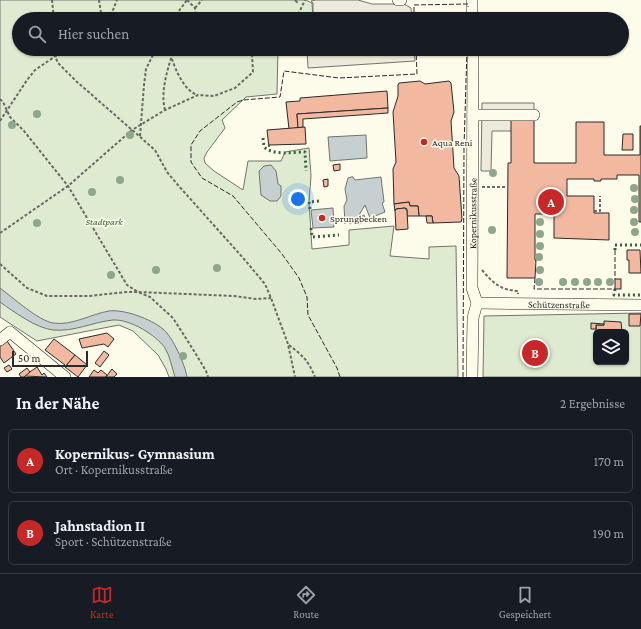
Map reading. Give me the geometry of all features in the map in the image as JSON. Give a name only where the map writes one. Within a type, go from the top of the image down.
[{"type":"street","points":[[472,0],[472,12]]},
{"type":"street","name":"Kopernikusstraße","points":[[472,377],[473,318],[477,303],[472,288],[473,56]]},
{"type":"street","points":[[474,114],[534,116]]},
{"type":"street","name":"Schützenstraße","points":[[477,303],[641,305]]},
{"type":"street","points":[[0,340],[10,332],[65,377]]},
{"type":"path","points":[[52,0],[53,12]]},
{"type":"path","points":[[99,0],[101,12]]},
{"type":"path","points":[[112,12],[117,0]]},
{"type":"path","points":[[178,12],[187,0],[195,8],[195,12]]},
{"type":"path","points":[[195,8],[202,0]]},
{"type":"path","points":[[299,12],[305,0]]},
{"type":"path","points":[[0,121],[35,70],[56,56],[58,63],[155,150],[167,172],[265,284],[272,298],[288,344],[294,377]]},
{"type":"path","points":[[140,136],[146,69],[152,56]]},
{"type":"path","points":[[171,58],[175,69],[190,91],[198,95],[214,96],[235,88],[252,72],[252,56]]},
{"type":"path","points":[[165,110],[163,101],[164,90],[171,58]]},
{"type":"path","points":[[0,233],[68,186],[132,130],[165,110],[198,95]]},
{"type":"path","points":[[0,99],[4,102],[10,117],[24,131],[68,186],[127,285],[150,297],[173,318],[206,371],[208,377]]},
{"type":"path","points":[[473,187],[508,188]]},
{"type":"path","points":[[594,211],[600,211],[600,196]]},
{"type":"path","points":[[0,264],[27,288],[47,296],[89,296],[138,292],[234,296],[256,299],[272,298]]},
{"type":"path","points":[[472,270],[482,270],[491,281],[508,290],[518,291],[518,303]]},
{"type":"path","points":[[288,344],[306,359],[315,377]]},
{"type":"green space","name":"Stadtpark","points":[[0,0],[306,0],[312,3],[313,12],[12,12],[12,56],[278,56],[277,94],[246,97],[222,120],[225,128],[207,152],[204,158],[205,163],[214,171],[243,190],[248,161],[281,161],[285,152],[309,148],[311,176],[309,202],[312,249],[349,245],[349,230],[394,226],[390,256],[429,259],[429,247],[456,246],[458,377],[169,377],[158,355],[133,331],[119,325],[37,341],[0,317]]},
{"type":"green space","points":[[641,313],[641,377],[483,377],[484,316]]},
{"type":"shaded area","points":[[358,0],[372,4],[404,4],[411,8],[411,12],[313,12],[313,3],[311,1]]},
{"type":"shaded area","points":[[307,56],[415,56],[415,61],[308,68]]},
{"type":"shaded area","points":[[482,103],[534,103],[534,120],[511,131],[492,131],[491,171],[481,171]]},
{"type":"shaded area","points":[[366,135],[367,158],[330,161],[328,137]]},
{"type":"shaded area","points":[[271,165],[276,171],[278,184],[281,186],[281,196],[277,201],[270,201],[261,195],[259,171],[264,166]]},
{"type":"shaded area","points":[[351,177],[355,180],[381,177],[384,202],[382,203],[385,212],[370,218],[365,205],[359,215],[364,215],[365,219],[363,222],[359,224],[356,220],[350,224],[347,220],[345,224],[344,206],[347,200],[345,189],[348,178]]},
{"type":"shaded area","name":"Sprungbecken","points":[[333,208],[334,227],[313,228],[311,210]]},
{"type":"shaded area","points":[[0,288],[40,318],[53,323],[67,323],[109,311],[130,313],[152,322],[163,329],[171,338],[181,359],[187,377],[175,377],[170,358],[165,348],[149,333],[135,325],[120,320],[113,320],[68,330],[46,329],[25,319],[0,302]]},
{"type":"building","name":"Aqua Reni","points":[[420,81],[425,84],[449,81],[451,83],[454,112],[451,121],[454,168],[459,176],[461,222],[433,223],[432,216],[419,216],[418,206],[410,206],[409,202],[394,204],[393,169],[396,162],[393,112],[398,96],[398,85],[399,83]]},
{"type":"building","points":[[387,91],[388,108],[297,114],[298,128],[289,129],[286,102],[300,101],[300,98]]},
{"type":"building","points":[[388,108],[388,113],[303,119],[303,127],[298,128],[297,114]]},
{"type":"building","points":[[511,120],[534,120],[534,163],[576,163],[576,122],[604,122],[604,155],[640,155],[641,126],[641,222],[639,222],[639,175],[617,175],[617,179],[601,179],[601,181],[594,181],[594,179],[567,179],[567,196],[594,196],[594,213],[609,213],[609,240],[554,238],[554,214],[535,214],[535,278],[507,278],[508,163],[511,163]]},
{"type":"building","points":[[305,127],[306,144],[269,145],[269,147],[267,130]]},
{"type":"building","points":[[623,134],[633,134],[633,150],[622,150]]},
{"type":"building","points":[[340,164],[340,170],[334,171],[333,165]]},
{"type":"building","points":[[328,179],[328,186],[324,187],[323,180]]},
{"type":"building","points":[[409,202],[410,206],[418,206],[419,216],[407,216],[407,209],[405,208],[396,209],[395,211],[394,204]]},
{"type":"building","points":[[405,208],[407,211],[408,229],[396,230],[395,211],[396,209]]},
{"type":"building","points":[[426,216],[432,216],[433,223],[427,223]]},
{"type":"building","points":[[627,250],[640,250],[641,273],[629,273]]},
{"type":"building","points":[[615,279],[621,279],[621,289],[615,289]]},
{"type":"building","points":[[629,314],[641,314],[640,326],[629,326]]},
{"type":"building","points":[[604,321],[621,322],[622,329],[596,329],[596,325],[604,325]]},
{"type":"building","points":[[591,323],[604,324],[596,325],[596,329],[591,329]]},
{"type":"building","points":[[107,333],[114,339],[108,347],[104,344],[82,348],[79,339]]},
{"type":"building","points":[[54,339],[75,355],[65,367],[65,365],[45,350]]},
{"type":"building","points":[[7,341],[16,354],[4,363],[0,357],[0,346]]},
{"type":"building","points":[[104,351],[109,355],[100,367],[95,363]]},
{"type":"building","points":[[75,355],[87,365],[78,377],[65,367]]},
{"type":"building","points":[[9,365],[12,369],[7,372],[4,368]]},
{"type":"building","points":[[37,367],[42,375],[44,373],[47,377],[24,376]]},
{"type":"building","points":[[27,368],[30,372],[24,377],[21,377],[19,374]]},
{"type":"building","points":[[112,369],[117,374],[114,377],[106,377]]},
{"type":"building","points":[[94,370],[98,373],[101,370],[107,375],[106,377],[89,377]]},
{"type":"hedge","points":[[263,138],[264,147],[273,152],[305,152],[306,171]]},
{"type":"hedge","points":[[310,209],[309,202],[320,201]]},
{"type":"hedge","points":[[311,228],[312,237],[339,235]]},
{"type":"hedge","points":[[615,250],[615,245],[641,245]]},
{"type":"hedge","points":[[615,289],[614,295],[641,295]]},
{"type":"fence","points":[[414,12],[414,5],[468,4],[468,7]]},
{"type":"fence","points":[[340,377],[337,368],[308,315],[307,297],[299,278],[282,254],[233,196],[202,178],[191,162],[191,145],[200,131],[237,102],[243,100],[280,97],[284,71],[339,78],[417,74],[416,56]]},
{"type":"fence","points":[[463,377],[464,147],[467,56]]},
{"type":"fence","points":[[615,250],[615,279]]},
{"type":"fence","points":[[535,278],[534,289],[615,289]]},
{"type":"place","name":"Aqua Reni","points":[[424,142]]},
{"type":"place","name":"Kopernikus- Gymnasium","points":[[551,202]]},
{"type":"place","name":"Sprungbecken","points":[[322,218]]},
{"type":"place","name":"Jahnstadion II","points":[[535,353]]}]
